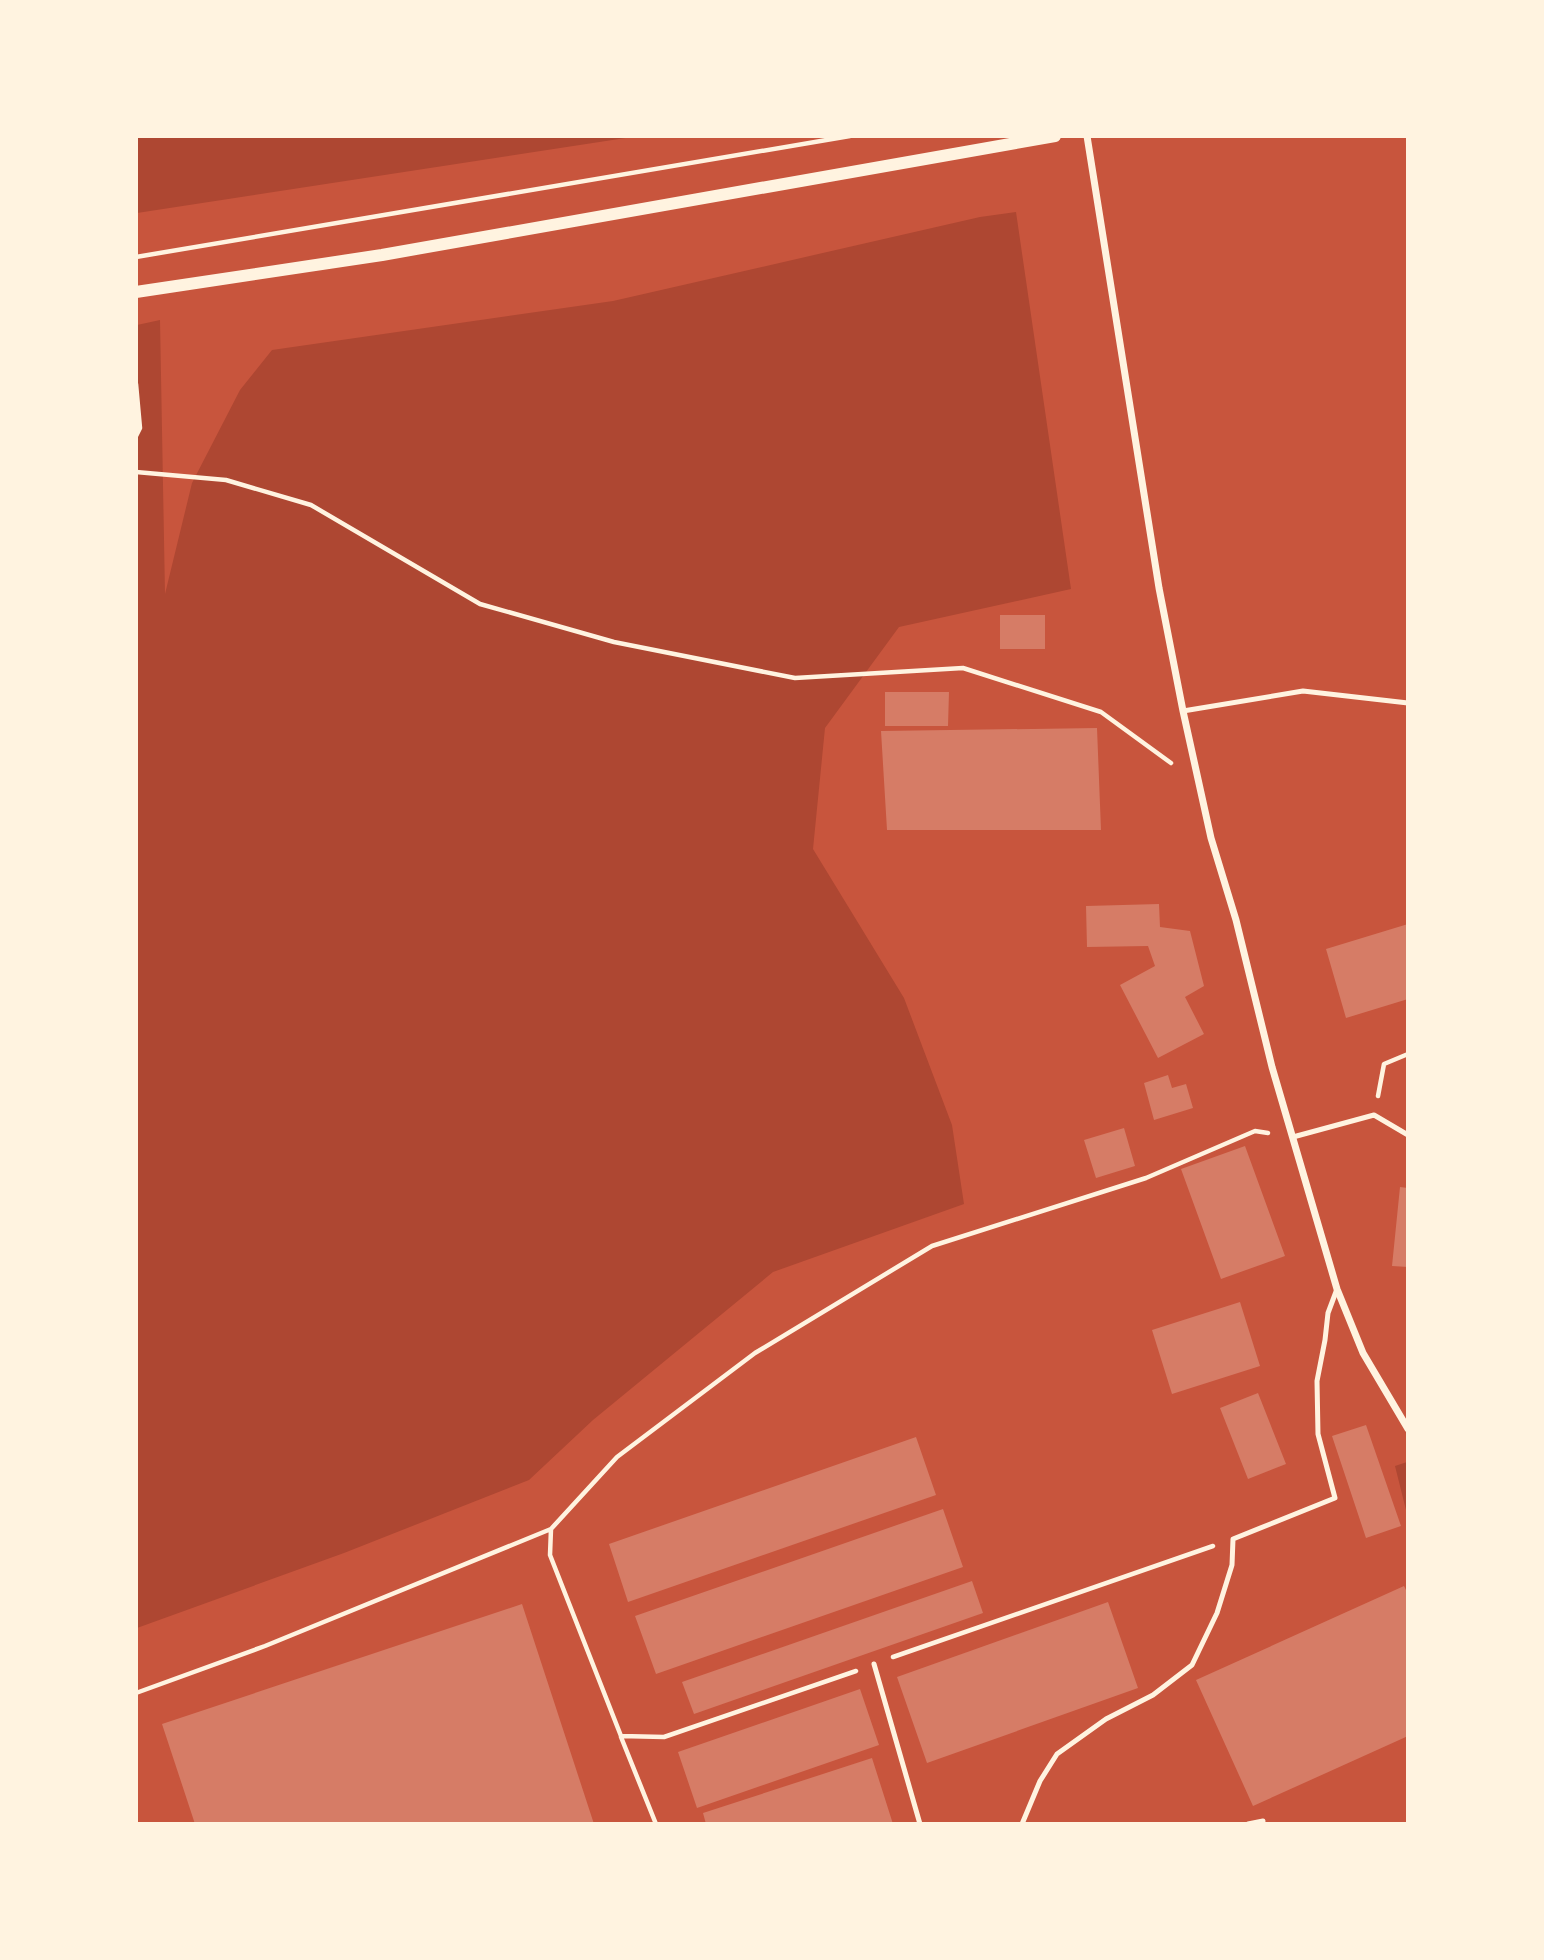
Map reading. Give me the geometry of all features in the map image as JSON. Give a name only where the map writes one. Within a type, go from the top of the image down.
[{"type":"street","points":[[136,292],[382,255],[1055,136]]},
{"type":"street","points":[[1087,136],[1132,406],[1151,540],[1183,711],[1211,838],[1236,920],[1272,1067],[1336,1289],[1363,1353],[1408,1429]]},
{"type":"lane","points":[[1183,711],[1303,691],[1408,703]]},
{"type":"lane","points":[[1293,1137],[1374,1115],[1408,1135]]},
{"type":"lane","points":[[1022,1824],[1040,1781],[1057,1754],[1106,1719],[1153,1695],[1192,1665],[1217,1613],[1232,1565],[1233,1539],[1335,1498],[1318,1434],[1317,1381],[1328,1313],[1336,1289]]},
{"type":"lane","points":[[874,1664],[920,1824]]},
{"type":"lane","points":[[1248,1824],[1263,1821]]},
{"type":"path","points":[[136,257],[850,136]]},
{"type":"path","points":[[136,384],[140,428],[136,436]]},
{"type":"path","points":[[136,472],[226,480],[311,505],[480,604],[614,642],[796,678],[963,668],[1101,712],[1171,763],[1193,756]]},
{"type":"path","points":[[1374,1115],[1384,1064],[1408,1054]]},
{"type":"path","points":[[136,1693],[265,1646],[551,1529],[617,1457],[755,1353],[932,1246],[1146,1178],[1255,1131],[1293,1137]]},
{"type":"path","points":[[551,1529],[550,1555],[656,1824]]},
{"type":"path","points":[[621,1737],[664,1737],[1233,1539]]},
{"type":"shaded area","points":[[137,136],[632,136],[632,137],[137,213]]},
{"type":"shaded area","points":[[1016,212],[1071,589],[899,627],[825,728],[813,849],[904,998],[952,1125],[964,1204],[773,1272],[593,1420],[529,1480],[344,1553],[137,1628],[137,325],[160,320],[165,594],[192,483],[240,390],[272,350],[613,301],[980,217]]},
{"type":"shaded area","points":[[1408,1462],[1407,1514],[1395,1466]]},
{"type":"building","points":[[1000,615],[1045,615],[1045,649],[1000,649]]},
{"type":"building","points":[[885,692],[949,692],[948,726],[885,726]]},
{"type":"building","points":[[1097,728],[1101,830],[887,830],[881,731]]},
{"type":"building","points":[[1159,904],[1160,927],[1190,931],[1204,986],[1185,997],[1204,1034],[1158,1058],[1120,985],[1155,966],[1148,946],[1087,947],[1086,906]]},
{"type":"building","points":[[1408,924],[1408,999],[1346,1018],[1326,949]]},
{"type":"building","points":[[1168,1075],[1172,1088],[1186,1084],[1193,1108],[1154,1120],[1144,1083]]},
{"type":"building","points":[[1124,1128],[1135,1166],[1096,1178],[1084,1140]]},
{"type":"building","points":[[1245,1146],[1285,1256],[1221,1279],[1181,1169]]},
{"type":"building","points":[[1400,1187],[1408,1188],[1408,1267],[1392,1266]]},
{"type":"building","points":[[1240,1302],[1260,1366],[1172,1394],[1152,1330]]},
{"type":"building","points":[[1258,1393],[1286,1464],[1248,1479],[1220,1408]]},
{"type":"building","points":[[1366,1425],[1401,1526],[1366,1538],[1332,1436]]},
{"type":"building","points":[[916,1437],[936,1495],[628,1602],[609,1544]]},
{"type":"building","points":[[943,1509],[963,1567],[656,1674],[635,1616]]},
{"type":"building","points":[[972,1581],[983,1613],[694,1714],[682,1682]]},
{"type":"building","points":[[1404,1586],[1408,1594],[1408,1736],[1253,1806],[1196,1680]]},
{"type":"building","points":[[1108,1602],[1138,1688],[927,1763],[897,1677]]},
{"type":"building","points":[[522,1604],[594,1824],[195,1824],[162,1724]]},
{"type":"building","points":[[860,1689],[879,1745],[697,1808],[678,1752]]},
{"type":"building","points":[[872,1758],[893,1824],[706,1824],[703,1813]]}]
